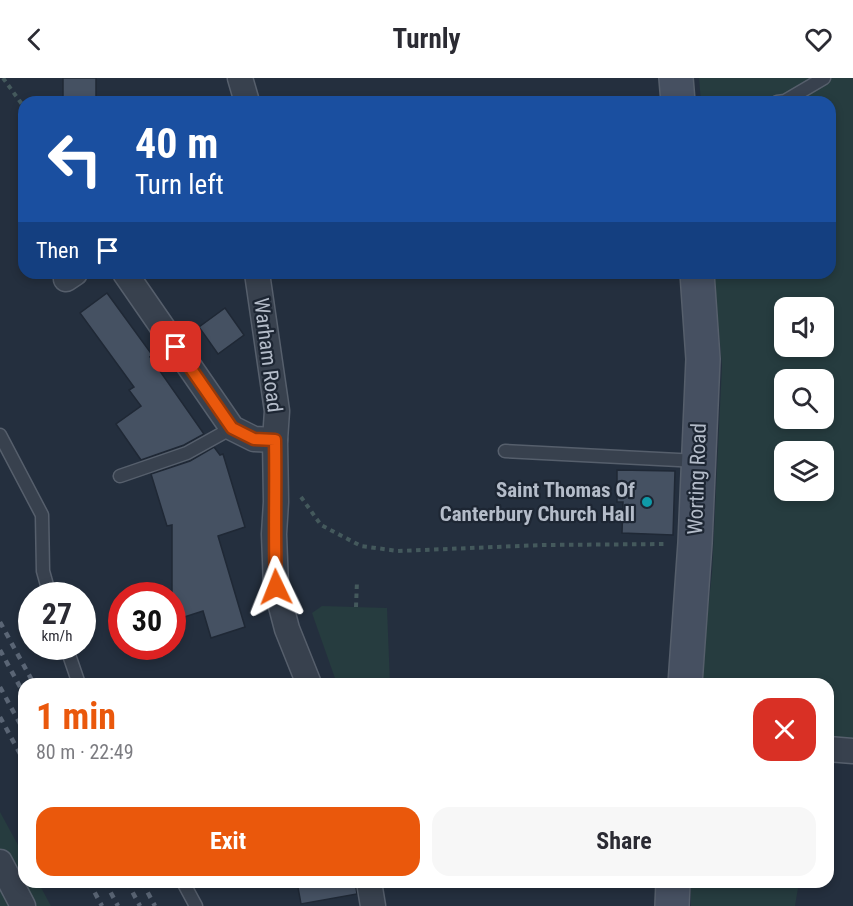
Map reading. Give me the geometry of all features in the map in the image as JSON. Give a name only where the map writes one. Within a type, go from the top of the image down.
[{"type":"main road","points":[[676,78],[678,96]]},
{"type":"main road","name":"Worting Road","points":[[686,678],[703,359],[697,279]]},
{"type":"main road","points":[[672,906],[673,888]]},
{"type":"street","points":[[240,78],[245,96]]},
{"type":"street","points":[[129,279],[232,428],[254,439],[275,440]]},
{"type":"street","name":"Warham Road","points":[[258,279],[277,411],[274,534],[276,587],[287,629],[307,678]]},
{"type":"street","points":[[834,749],[853,751]]},
{"type":"street","points":[[0,862],[23,906]]},
{"type":"street","points":[[370,888],[373,906]]},
{"type":"lane","points":[[793,96],[824,78]]},
{"type":"lane","points":[[120,476],[187,453],[232,428]]},
{"type":"lane","points":[[0,435],[42,515],[43,571],[46,582]]},
{"type":"lane","points":[[505,451],[698,461]]},
{"type":"lane","points":[[71,660],[77,678]]},
{"type":"lane","points":[[186,888],[196,906]]},
{"type":"path","points":[[3,78],[18,99]]},
{"type":"path","points":[[297,491],[321,525],[361,546],[398,551],[543,545],[695,543]]},
{"type":"path","points":[[356,607],[357,581]]},
{"type":"green space","points":[[699,78],[853,78],[853,754],[834,752],[834,678],[701,678],[712,573],[722,366],[715,279],[836,279],[836,96],[700,96]]},
{"type":"green space","points":[[322,606],[387,608],[390,678],[335,678],[312,613]]},
{"type":"green space","points":[[0,812],[18,845],[18,888],[41,888],[51,906],[0,906]]},
{"type":"green space","points":[[691,888],[798,888],[795,906],[691,906]]},
{"type":"building","points":[[63,78],[96,78],[96,96],[63,96]]},
{"type":"building","points":[[107,293],[153,356],[150,357],[204,434],[184,445],[141,460],[116,424],[141,406],[129,390],[134,387],[80,313]]},
{"type":"building","points":[[225,308],[244,335],[218,354],[199,327]]},
{"type":"building","points":[[214,447],[220,455],[223,454],[245,527],[218,536],[245,627],[211,638],[203,611],[186,616],[186,582],[172,582],[172,525],[167,526],[151,474],[190,461]]},
{"type":"building","name":"Saint Thomas Of Canterbury Church Hall","points":[[617,470],[675,471],[673,535],[622,533],[623,502],[617,502]]},
{"type":"building","points":[[298,888],[356,888],[357,894],[301,904]]},
{"type":"railway","points":[[0,622],[31,678]]},
{"type":"railway","points":[[0,650],[18,683]]},
{"type":"railway","points":[[0,687],[18,720]]},
{"type":"railway","points":[[0,717],[18,750]]},
{"type":"railway","points":[[92,888],[102,906]]},
{"type":"railway","points":[[108,888],[118,906]]},
{"type":"railway","points":[[130,888],[140,906]]},
{"type":"railway","points":[[145,888],[155,906]]},
{"type":"place","name":"Saint Thomas Of Canterbury Church Hall","points":[[647,502]]},
{"type":"route","points":[[176,347],[232,428],[254,439],[275,440],[276,587]]}]
